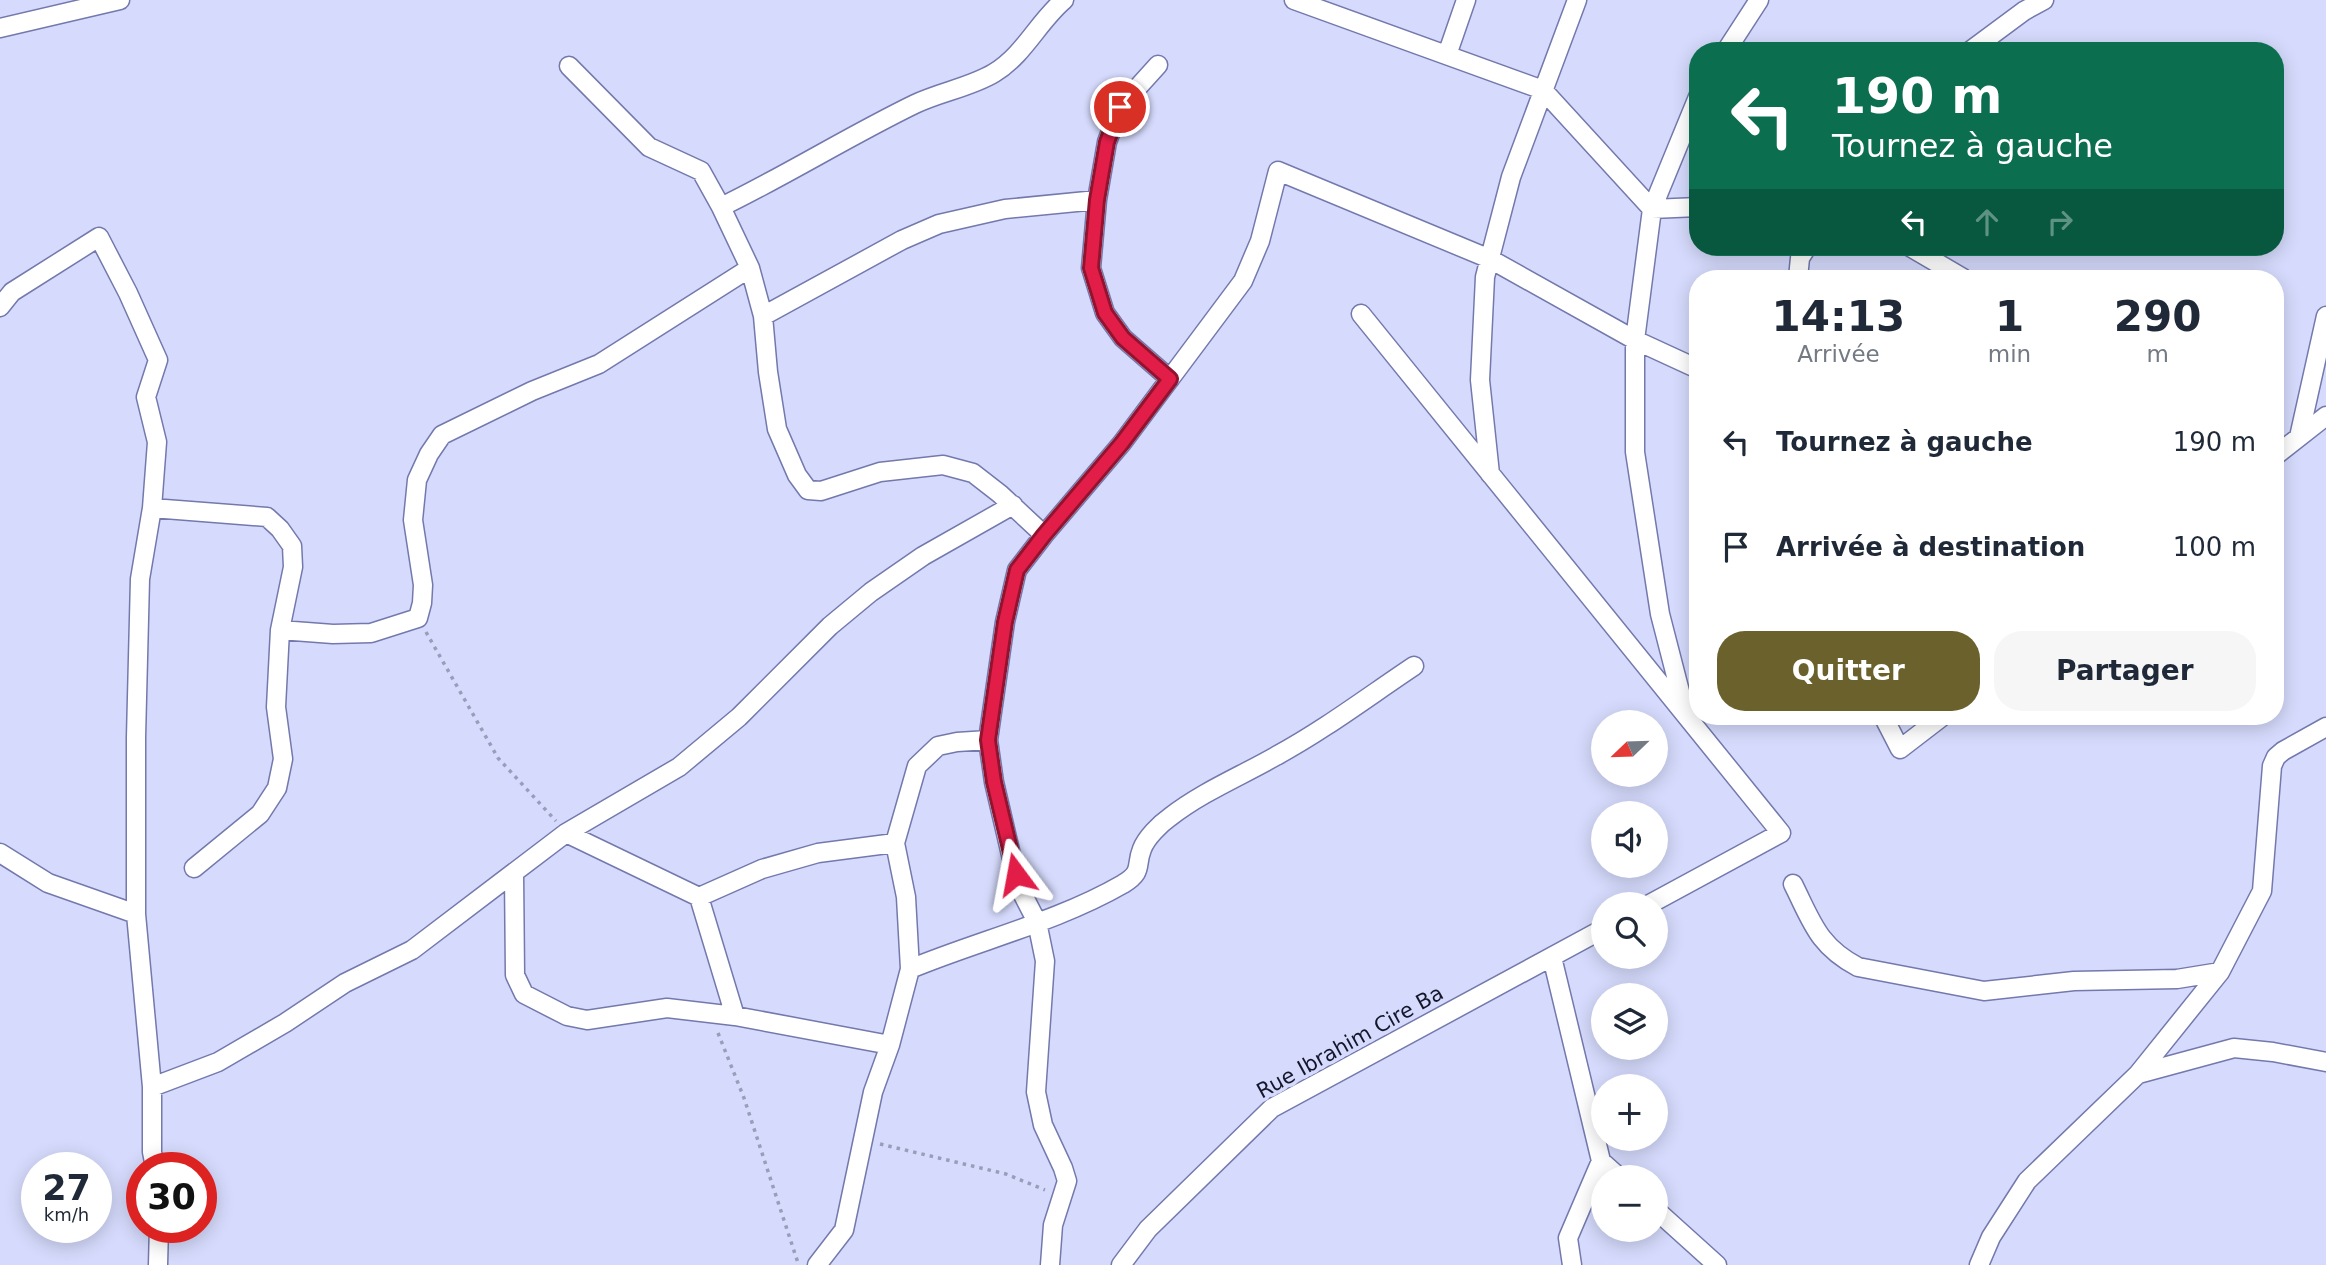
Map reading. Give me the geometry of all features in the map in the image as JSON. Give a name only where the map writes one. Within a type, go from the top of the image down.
[{"type":"street","points":[[721,207],[781,178],[917,103],[993,74],[1016,57],[1064,0]]},
{"type":"street","points":[[1294,0],[1543,90],[1652,209]]},
{"type":"street","points":[[1447,55],[1466,0]]},
{"type":"street","points":[[1490,474],[1480,380],[1485,278],[1511,177],[1577,0]]},
{"type":"street","points":[[1732,42],[1759,0]]},
{"type":"street","points":[[1982,42],[2024,11],[2044,0]]},
{"type":"street","points":[[0,27],[111,1]]},
{"type":"street","points":[[1158,65],[1120,107],[1107,142],[1097,200],[1091,268],[1105,313],[1123,338],[1170,379]]},
{"type":"street","points":[[569,66],[649,147],[701,171],[750,268],[763,316],[777,429],[797,475],[808,490],[821,491],[880,472],[943,465],[973,473],[1013,505],[1044,535]]},
{"type":"street","points":[[1687,718],[1660,614],[1635,452],[1634,340],[1652,209],[1689,119]]},
{"type":"street","points":[[1050,1265],[1053,1225],[1067,1181],[1043,1125],[1036,1093],[1045,961],[1037,922],[1020,889],[994,782],[988,740],[1005,622],[1017,570],[1122,443],[1243,281],[1260,241],[1278,171],[1490,259],[1634,340],[1689,365]]},
{"type":"street","points":[[763,316],[902,240],[939,224],[1005,209],[1097,200]]},
{"type":"street","points":[[1652,209],[1689,207]]},
{"type":"street","points":[[0,307],[12,292],[99,237],[158,360],[146,397],[157,442],[152,508],[140,579],[136,737],[136,914],[152,1087],[152,1152]]},
{"type":"street","points":[[1925,256],[1949,270]]},
{"type":"street","points":[[280,630],[333,634],[371,633],[418,618],[423,585],[413,520],[417,480],[429,454],[442,435],[532,391],[599,364],[750,268]]},
{"type":"street","points":[[1360,314],[1689,720]]},
{"type":"street","points":[[2299,437],[2326,316]]},
{"type":"street","points":[[2284,449],[2326,416]]},
{"type":"street","points":[[152,1087],[218,1062],[345,984],[412,950],[566,833],[679,767],[739,717],[830,626],[871,592],[923,556],[1013,505]]},
{"type":"street","points":[[152,508],[267,517],[292,546],[293,567],[280,630],[276,707],[283,759],[277,788],[260,814],[194,868]]},
{"type":"street","points":[[911,969],[1037,922],[1103,895],[1127,882],[1140,868],[1142,849],[1168,817],[1278,755],[1414,666]]},
{"type":"street","points":[[1668,894],[1781,833],[1693,725]]},
{"type":"street","points":[[1888,725],[1900,749],[1931,725]]},
{"type":"street","points":[[1979,1265],[1991,1237],[2027,1181],[2138,1074],[2220,972],[2262,891],[2272,766],[2276,757],[2326,727]]},
{"type":"street","points":[[817,1265],[844,1230],[873,1092],[890,1045],[911,969],[906,897],[895,843],[917,765],[938,746],[957,741],[988,740]]},
{"type":"street","points":[[566,833],[699,897],[735,1016]]},
{"type":"street","points":[[699,897],[762,869],[818,853],[895,843]]},
{"type":"street","points":[[0,853],[48,883],[136,914]]},
{"type":"street","points":[[514,873],[515,975],[524,994],[567,1016],[587,1020],[667,1008],[735,1016],[890,1045]]},
{"type":"street","points":[[1793,884],[1819,939],[1841,958],[1858,967],[1984,991],[2074,981],[2177,979],[2220,972]]},
{"type":"street","name":"Rue Ibrahim Cire Ba","points":[[1121,1265],[1147,1228],[1272,1108],[1591,936]]},
{"type":"street","points":[[1552,957],[1601,1161],[1605,1165]]},
{"type":"street","points":[[2138,1074],[2234,1048],[2326,1062]]},
{"type":"street","points":[[1572,1265],[1568,1238],[1601,1161]]},
{"type":"street","points":[[1668,1221],[1717,1265]]},
{"type":"street","points":[[158,1265],[159,1243]]},
{"type":"path","points":[[418,618],[498,758],[566,833]]},
{"type":"path","points":[[709,1013],[744,1098],[799,1265]]},
{"type":"path","points":[[863,1140],[1006,1174],[1063,1197]]},
{"type":"route","points":[[1016,874],[994,782],[988,740],[1005,622],[1017,570],[1122,443],[1170,379],[1123,338],[1105,313],[1091,268],[1097,200],[1107,142],[1120,107]]}]
